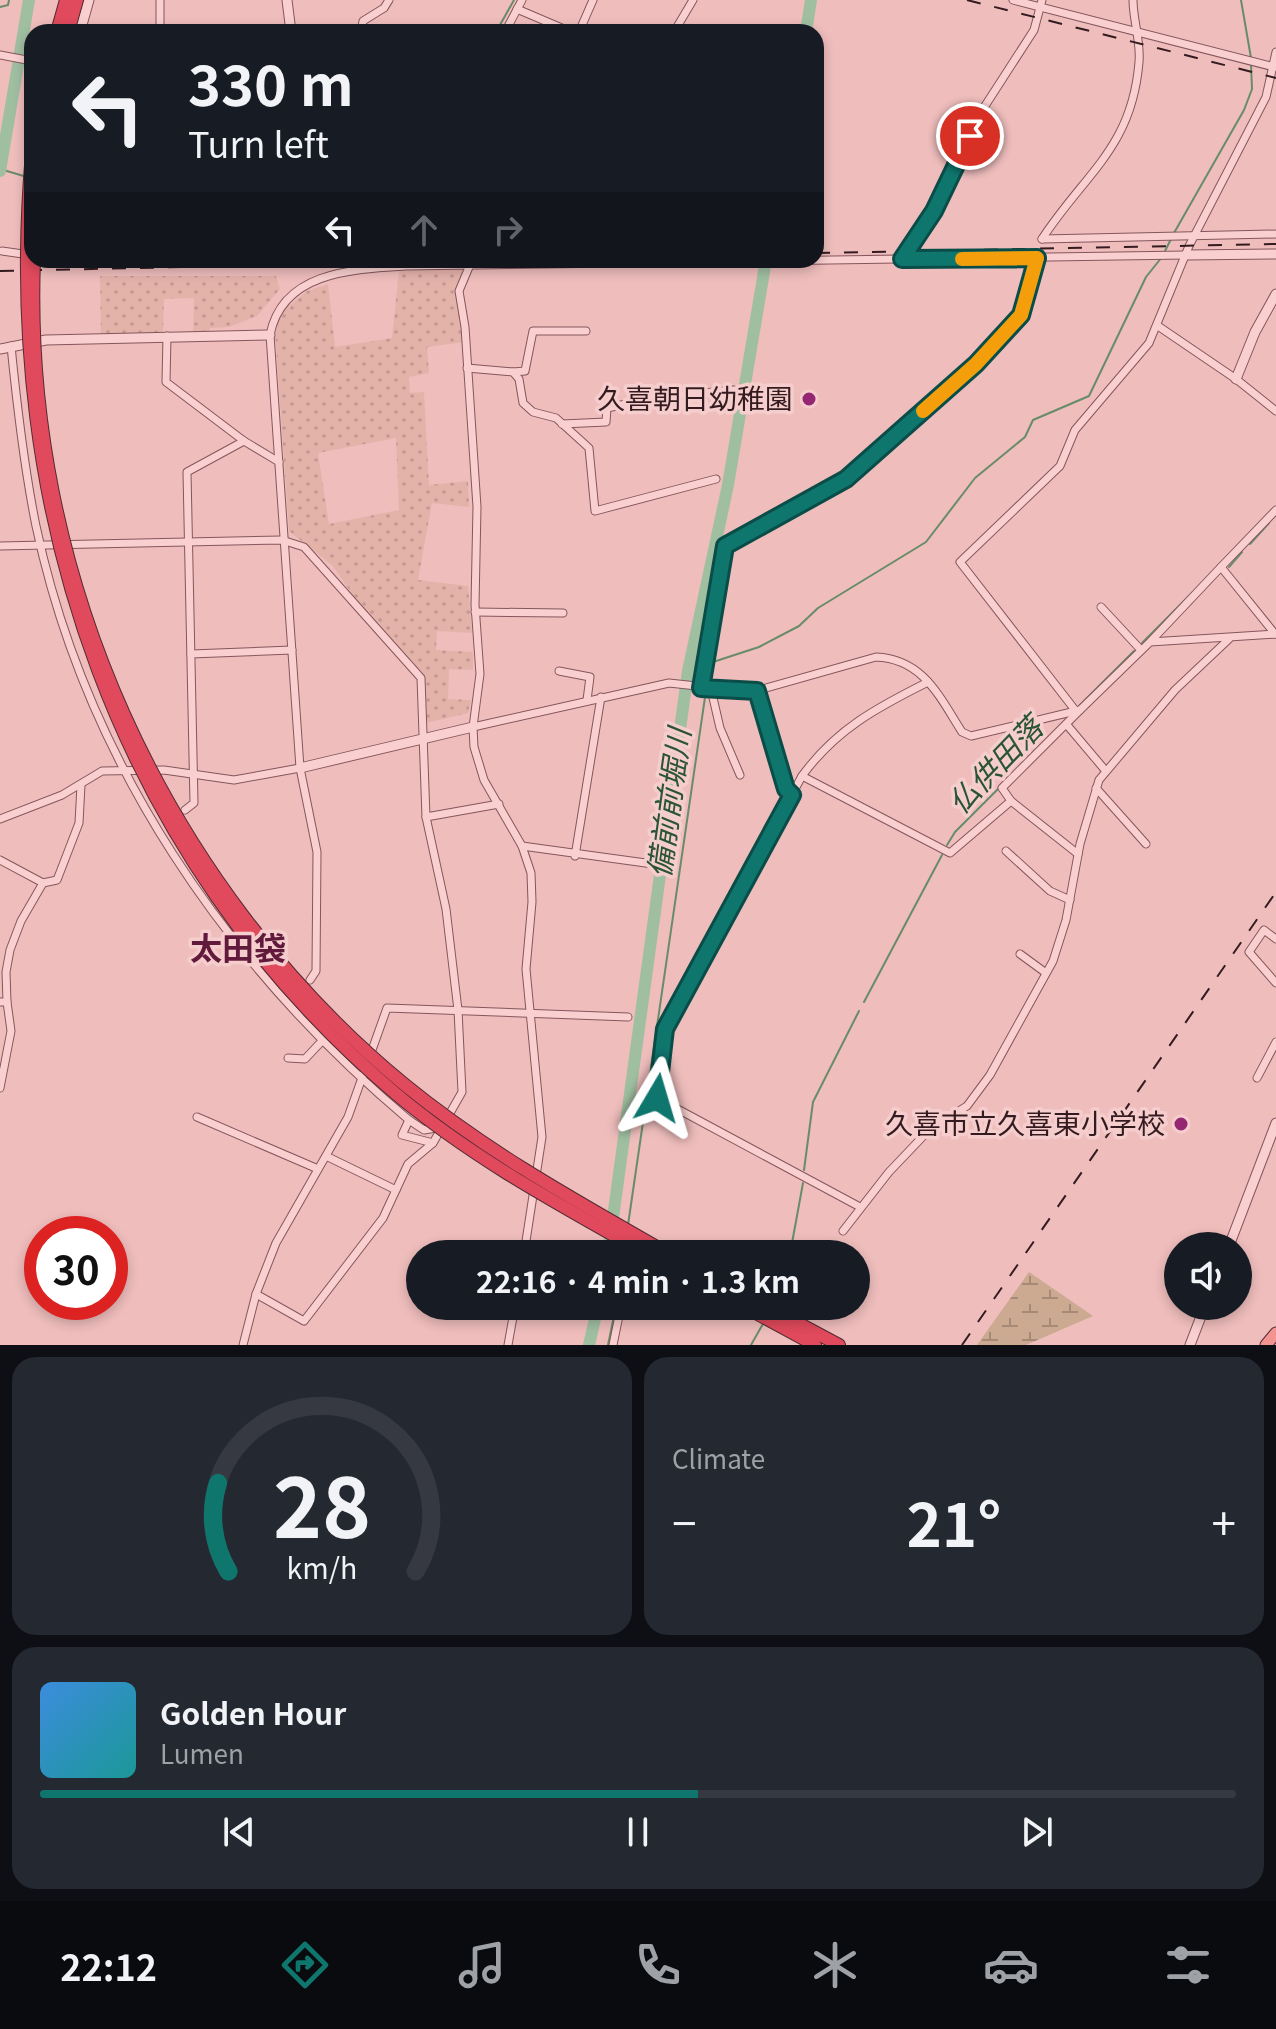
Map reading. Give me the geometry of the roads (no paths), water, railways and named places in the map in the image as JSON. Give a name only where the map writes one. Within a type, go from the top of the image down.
[{"type":"highway","points":[[59,24],[66,0]]},
{"type":"highway","points":[[70,24],[77,0]]},
{"type":"highway","points":[[24,258],[22,325],[36,478],[55,560],[88,662],[127,753],[170,832],[247,942],[284,986],[395,1093],[504,1171],[623,1240]]},
{"type":"highway","points":[[33,268],[41,412],[69,560],[101,661],[124,716],[181,824],[259,936],[311,996],[363,1048],[481,1142],[646,1240]]},
{"type":"highway","points":[[769,1320],[815,1345]]},
{"type":"highway","points":[[792,1320],[839,1345]]},
{"type":"main road","points":[[1266,1345],[1276,1333]]},
{"type":"street","points":[[82,24],[89,0]]},
{"type":"street","points":[[160,0],[161,24]]},
{"type":"street","points":[[287,0],[290,24]]},
{"type":"street","points":[[362,24],[384,8],[389,0]]},
{"type":"street","points":[[509,24],[522,0]]},
{"type":"street","points":[[582,24],[593,0]]},
{"type":"street","points":[[679,24],[693,0]]},
{"type":"street","points":[[1013,0],[1042,4],[1135,32],[1274,67]]},
{"type":"street","points":[[1133,0],[1140,59],[1132,107],[1121,137],[1042,239],[1276,234]]},
{"type":"street","points":[[902,259],[946,190],[983,109],[1034,30],[1042,4]]},
{"type":"street","points":[[517,9],[552,24]]},
{"type":"street","points":[[1077,710],[960,562],[1060,466],[1075,430],[1158,326],[1164,300],[1266,97],[1276,52]]},
{"type":"street","points":[[4,56],[24,60]]},
{"type":"street","points":[[19,164],[24,165]]},
{"type":"street","points":[[2,251],[24,256]]},
{"type":"street","points":[[824,261],[1276,254]]},
{"type":"street","points":[[701,688],[725,546],[846,479],[976,364],[1021,315],[1037,258]]},
{"type":"street","points":[[310,980],[316,971],[317,852],[300,768],[270,335],[274,313],[307,284],[348,269],[368,268]]},
{"type":"street","points":[[468,268],[459,291],[477,507],[475,612],[480,674],[473,727],[484,780],[522,846],[531,873],[532,902],[526,969],[542,1137],[526,1240]]},
{"type":"street","points":[[1236,379],[1255,332],[1276,294]]},
{"type":"street","points":[[1158,326],[1236,379],[1276,411]]},
{"type":"street","points":[[467,368],[525,371],[533,331],[586,331]]},
{"type":"street","points":[[167,335],[166,382],[244,441],[279,462]]},
{"type":"street","points":[[0,349],[46,340],[270,335]]},
{"type":"street","points":[[11,346],[21,438],[41,545],[65,627],[95,707],[124,770],[179,864],[233,942],[319,1040],[409,1120],[424,1130],[442,1128]]},
{"type":"street","points":[[513,372],[519,379],[523,403],[533,412],[562,424],[589,448],[595,511],[716,479]]},
{"type":"street","points":[[562,424],[606,422],[607,408],[654,398],[734,390]]},
{"type":"street","points":[[185,810],[194,803],[187,472],[244,441]]},
{"type":"street","points":[[1078,854],[1011,801],[1002,788],[1274,516]]},
{"type":"street","points":[[0,546],[282,540],[304,547],[421,678],[426,817],[446,909],[458,1010],[462,1092],[433,1143],[408,1164],[383,1218],[304,1321],[256,1294]]},
{"type":"street","points":[[1221,567],[1276,634]]},
{"type":"street","points":[[1101,607],[1141,650]]},
{"type":"street","points":[[475,612],[563,613]]},
{"type":"street","points":[[65,627],[82,622],[99,637],[105,637]]},
{"type":"street","points":[[1150,642],[1276,634]]},
{"type":"street","points":[[843,1231],[860,1207],[931,1128],[967,1106],[990,1075],[1053,961],[1070,900],[1078,854],[1096,788],[1105,770],[1175,690],[1229,639]]},
{"type":"street","points":[[191,654],[292,650]]},
{"type":"street","points":[[0,819],[81,785],[102,771],[164,770],[234,780],[300,768],[601,697],[679,684],[757,691],[876,657],[894,658],[912,665],[928,682],[966,736],[1077,710]]},
{"type":"street","points":[[559,671],[590,677],[587,700]]},
{"type":"street","points":[[860,1207],[657,1098],[665,1029],[802,776],[817,755],[863,715],[928,682]]},
{"type":"street","points":[[711,689],[720,728],[740,775]]},
{"type":"street","points":[[757,691],[786,789],[792,795]]},
{"type":"street","points":[[575,856],[601,697]]},
{"type":"street","points":[[1067,725],[1105,770]]},
{"type":"street","points":[[802,776],[950,853],[1011,801]]},
{"type":"street","points":[[0,860],[43,883],[57,880],[77,831],[81,785]]},
{"type":"street","points":[[1096,788],[1146,844]]},
{"type":"street","points":[[426,817],[499,804]]},
{"type":"street","points":[[179,864],[206,846]]},
{"type":"street","points":[[522,846],[575,856],[653,864]]},
{"type":"street","points":[[1006,851],[1050,891],[1070,900]]},
{"type":"street","points":[[0,1088],[11,1031],[4,1002],[10,950],[21,921],[43,883]]},
{"type":"street","points":[[1276,939],[1264,930],[1249,952],[1276,983]]},
{"type":"street","points":[[1020,954],[1046,973]]},
{"type":"street","points":[[288,1058],[305,1059],[319,1040],[318,998],[322,994]]},
{"type":"street","points":[[243,1345],[256,1294],[276,1243],[328,1157],[348,1117],[387,1008],[628,1017]]},
{"type":"street","points":[[1257,1078],[1276,1042]]},
{"type":"street","points":[[197,1117],[318,1169]]},
{"type":"street","points":[[409,1120],[402,1135],[433,1143]]},
{"type":"street","points":[[1234,1232],[1276,1123]]},
{"type":"street","points":[[328,1157],[396,1190]]},
{"type":"street","points":[[508,1345],[512,1320]]},
{"type":"street","points":[[613,1345],[618,1320]]},
{"type":"street","points":[[1190,1345],[1200,1320]]},
{"type":"waterway","points":[[0,7],[8,5],[9,0]]},
{"type":"waterway","points":[[25,24],[29,0]]},
{"type":"waterway","points":[[500,24],[514,0]]},
{"type":"waterway","name":"備前前堀川","points":[[807,24],[811,0]]},
{"type":"waterway","points":[[1241,0],[1251,58]]},
{"type":"waterway","points":[[0,171],[24,29]]},
{"type":"waterway","points":[[1174,233],[1244,110],[1252,89],[1251,64]]},
{"type":"waterway","points":[[0,169],[24,176]]},
{"type":"waterway","points":[[1165,251],[1171,239]]},
{"type":"waterway","points":[[628,1225],[710,663],[759,647],[799,626],[818,608],[926,542],[975,478],[1025,437],[1033,420],[1089,396],[1146,277],[1162,257]]},
{"type":"waterway","name":"備前前堀川","points":[[610,1240],[688,671],[728,485],[765,268]]},
{"type":"waterway","name":"仏供田落","points":[[1250,544],[1269,523]]},
{"type":"waterway","name":"仏供田落","points":[[1229,567],[1242,552]]},
{"type":"waterway","name":"仏供田落","points":[[1142,643],[1193,592]]},
{"type":"waterway","name":"仏供田落","points":[[1079,706],[1134,651]]},
{"type":"waterway","name":"仏供田落","points":[[947,845],[955,832],[999,788]]},
{"type":"waterway","name":"仏供田落","points":[[864,1002],[942,855]]},
{"type":"waterway","name":"仏供田落","points":[[804,1170],[813,1102],[859,1011]]},
{"type":"waterway","name":"仏供田落","points":[[793,1240],[803,1183]]},
{"type":"waterway","name":"備前前堀川","points":[[589,1345],[595,1320]]},
{"type":"waterway","points":[[608,1345],[613,1320]]},
{"type":"waterway","name":"仏供田落","points":[[751,1345],[764,1322]]},
{"type":"railway","points":[[967,0],[1276,78]]},
{"type":"railway","points":[[824,253],[1276,244]]},
{"type":"railway","points":[[0,271],[138,268]]},
{"type":"railway","points":[[962,1345],[1276,892]]},
{"type":"place","name":"久喜朝日幼稚園","points":[[809,399]]},
{"type":"place","name":"久喜市立久喜東小学校","points":[[1181,1124]]},
{"type":"district","name":"太田袋","points":[[238,949]]}]
